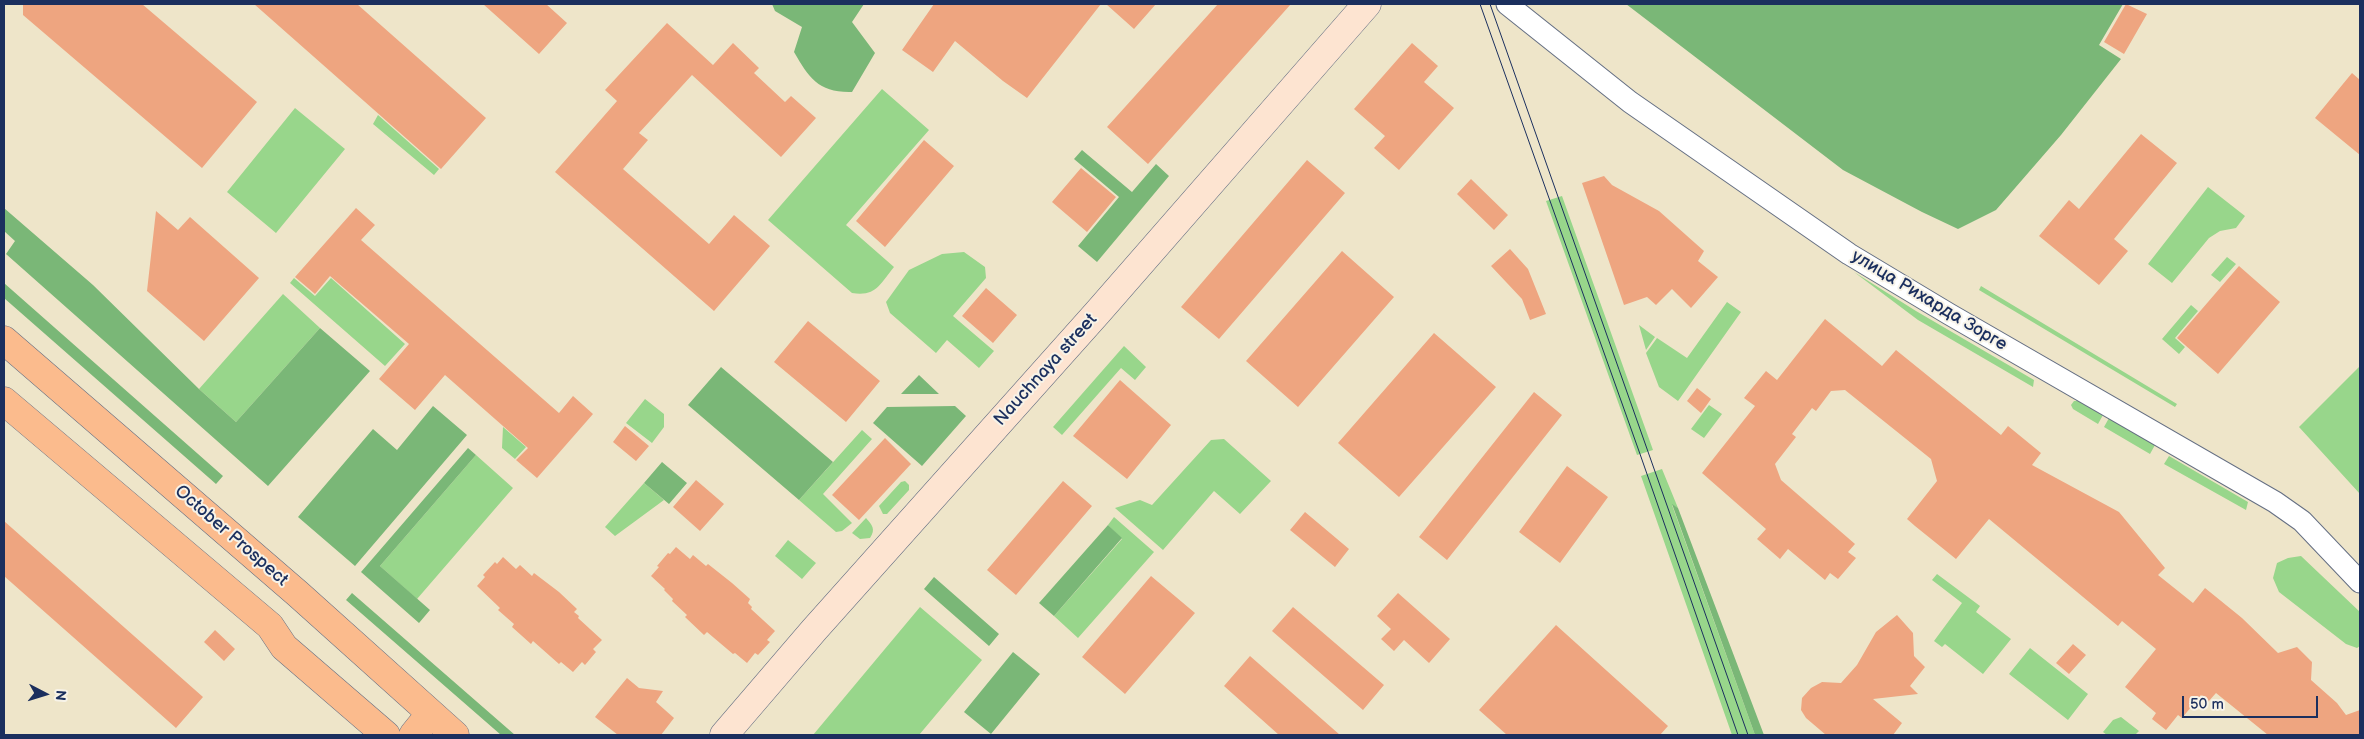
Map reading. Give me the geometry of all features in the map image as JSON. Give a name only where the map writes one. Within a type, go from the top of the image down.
[{"type":"main road","name":"October Prospect","points":[[4,340],[298,594],[455,735]]},
{"type":"main road","points":[[4,401],[270,626],[284,647],[386,735]]},
{"type":"main road","points":[[413,735],[430,714]]},
{"type":"street","name":"Nauchnaya street","points":[[724,735],[814,630],[1098,312],[1367,4]]},
{"type":"street","name":"улица Рихарда Зорге","points":[[1507,4],[1630,102],[1849,254],[2275,502],[2302,521],[2360,582]]},
{"type":"green space","points":[[772,4],[864,4],[852,22],[875,53],[852,92],[841,92],[823,87],[810,76],[794,52],[802,27],[775,11]]},
{"type":"green space","points":[[1626,4],[2123,4],[2099,45],[2121,59],[2061,135],[1996,210],[1958,229],[1843,170]]},
{"type":"green space","points":[[882,89],[929,130],[846,225],[894,267],[877,288],[867,293],[852,293],[768,220]]},
{"type":"green space","points":[[295,108],[345,149],[276,233],[227,192]]},
{"type":"green space","points":[[378,115],[439,169],[434,175],[373,124]]},
{"type":"green space","points":[[1082,150],[1132,192],[1156,164],[1169,176],[1097,262],[1078,246],[1119,197],[1074,159]]},
{"type":"green space","points":[[2208,187],[2245,216],[2236,228],[2220,231],[2209,238],[2172,283],[2148,264]]},
{"type":"green space","points":[[1562,196],[1653,450],[1637,455],[1546,201]]},
{"type":"green space","points":[[4,208],[93,285],[199,389],[236,422],[320,328],[370,371],[268,486],[6,254],[15,241],[4,231]]},
{"type":"green space","points":[[964,252],[985,267],[986,278],[953,316],[994,351],[979,368],[947,340],[936,353],[890,313],[886,302],[909,270],[942,254]]},
{"type":"green space","points":[[2227,257],[2236,264],[2220,282],[2211,275]]},
{"type":"green space","points":[[1854,272],[1916,311],[2034,380],[2033,387],[1918,320]]},
{"type":"green space","points":[[294,278],[315,296],[331,278],[405,344],[385,366],[290,283]]},
{"type":"green space","points":[[4,283],[223,476],[216,484],[4,298]]},
{"type":"green space","points":[[1981,286],[2177,404],[2175,407],[1979,290]]},
{"type":"green space","points":[[283,294],[320,328],[236,422],[199,389]]},
{"type":"green space","points":[[1727,302],[1741,312],[1678,401],[1659,387],[1646,353],[1657,338],[1687,358]]},
{"type":"green space","points":[[2191,305],[2198,311],[2175,338],[2185,347],[2179,354],[2162,339]]},
{"type":"green space","points":[[1639,325],[1655,337],[1646,350]]},
{"type":"green space","points":[[1124,346],[1146,367],[1135,380],[1121,368],[1062,435],[1053,427]]},
{"type":"green space","points":[[2360,366],[2360,494],[2299,427]]},
{"type":"green space","points":[[721,367],[833,462],[799,500],[688,405]]},
{"type":"green space","points":[[919,375],[939,394],[901,394]]},
{"type":"green space","points":[[645,399],[664,414],[664,427],[652,443],[626,423]]},
{"type":"green space","points":[[2074,401],[2079,401],[2103,415],[2098,424],[2073,409],[2071,405]]},
{"type":"green space","points":[[1709,405],[1722,414],[1704,438],[1691,429]]},
{"type":"green space","points":[[433,406],[467,435],[355,566],[298,517],[373,429],[397,450]]},
{"type":"green space","points":[[955,406],[966,416],[922,466],[873,423],[887,407]]},
{"type":"green space","points":[[2109,418],[2155,445],[2150,454],[2104,427]]},
{"type":"green space","points":[[503,427],[526,447],[515,459],[502,448]]},
{"type":"green space","points":[[862,430],[872,439],[823,494],[852,523],[842,531],[836,532],[799,500]]},
{"type":"green space","points":[[1224,439],[1271,481],[1240,514],[1214,491],[1163,550],[1115,508],[1140,500],[1152,505],[1211,440]]},
{"type":"green space","points":[[468,448],[476,455],[380,566],[430,610],[419,623],[361,572]]},
{"type":"green space","points":[[476,455],[513,488],[417,599],[380,566]]},
{"type":"green space","points":[[2169,456],[2248,502],[2246,510],[2164,464]]},
{"type":"green space","points":[[662,462],[687,483],[669,504],[644,483]]},
{"type":"green space","points":[[1662,469],[1678,508],[1672,505],[1755,735],[1732,735],[1641,476]]},
{"type":"green space","points":[[905,481],[909,485],[909,490],[887,514],[883,514],[879,506],[901,482]]},
{"type":"green space","points":[[644,483],[664,500],[615,536],[605,527]]},
{"type":"green space","points":[[1672,504],[1678,508],[1764,735],[1755,735]]},
{"type":"green space","points":[[1114,517],[1154,552],[1078,638],[1054,616],[1122,539],[1108,525]]},
{"type":"green space","points":[[866,518],[873,532],[870,538],[860,539],[852,533]]},
{"type":"green space","points":[[1108,525],[1122,538],[1054,616],[1039,603]]},
{"type":"green space","points":[[788,540],[816,563],[802,579],[775,556]]},
{"type":"green space","points":[[2301,556],[2360,612],[2360,646],[2357,648],[2346,644],[2279,592],[2273,578],[2277,563],[2288,558]]},
{"type":"green space","points":[[1937,574],[1980,606],[1976,612],[2011,639],[1983,674],[1945,644],[1942,647],[1934,641],[1962,603],[1932,580]]},
{"type":"green space","points":[[934,577],[999,634],[989,646],[924,589]]},
{"type":"green space","points":[[352,593],[515,735],[501,735],[346,600]]},
{"type":"green space","points":[[920,607],[982,660],[919,735],[813,735]]},
{"type":"green space","points":[[2030,648],[2088,694],[2068,720],[2009,674]]},
{"type":"green space","points":[[1013,652],[1040,674],[991,734],[964,712]]},
{"type":"green space","points":[[2121,717],[2139,731],[2135,735],[2107,735],[2103,732],[2113,720]]},
{"type":"building","points":[[23,4],[142,4],[257,102],[202,168],[23,15]]},
{"type":"building","points":[[254,4],[357,4],[486,118],[441,169]]},
{"type":"building","points":[[483,4],[546,4],[567,23],[539,54]]},
{"type":"building","points":[[934,4],[1101,4],[1027,98],[1003,81],[955,41],[933,72],[902,50]]},
{"type":"building","points":[[1106,4],[1156,4],[1134,29]]},
{"type":"building","points":[[1218,4],[1291,4],[1148,164],[1107,127]]},
{"type":"building","points":[[2126,4],[2147,14],[2124,54],[2104,42]]},
{"type":"building","points":[[667,23],[713,65],[733,43],[759,68],[754,73],[785,102],[791,96],[816,118],[781,157],[692,75],[639,133],[648,140],[623,169],[709,244],[734,215],[770,246],[714,311],[555,172],[617,101],[605,90]]},
{"type":"building","points":[[1412,43],[1438,66],[1424,82],[1454,108],[1399,170],[1374,148],[1385,136],[1354,109]]},
{"type":"building","points":[[2352,73],[2360,80],[2360,155],[2315,118]]},
{"type":"building","points":[[2141,134],[2177,163],[2114,239],[2128,251],[2099,285],[2039,236],[2069,200],[2079,209]]},
{"type":"building","points":[[924,140],[954,166],[885,247],[856,221]]},
{"type":"building","points":[[1307,160],[1345,193],[1219,339],[1181,307]]},
{"type":"building","points":[[1081,168],[1116,197],[1087,232],[1052,202]]},
{"type":"building","points":[[1604,176],[1612,185],[1659,211],[1704,251],[1698,261],[1718,277],[1691,308],[1672,289],[1656,305],[1647,297],[1624,305],[1582,183]]},
{"type":"building","points":[[1471,179],[1508,215],[1494,230],[1457,194]]},
{"type":"building","points":[[356,208],[375,225],[361,240],[559,413],[573,396],[593,414],[537,478],[516,460],[528,448],[445,375],[415,410],[379,379],[409,344],[330,276],[315,294],[295,277]]},
{"type":"building","points":[[156,211],[178,230],[190,217],[259,278],[204,341],[147,291]]},
{"type":"building","points":[[1510,249],[1528,269],[1546,314],[1530,320],[1522,299],[1491,266]]},
{"type":"building","points":[[1342,251],[1394,297],[1298,407],[1246,361]]},
{"type":"building","points":[[2239,266],[2280,302],[2218,374],[2177,338]]},
{"type":"building","points":[[986,288],[1017,315],[993,343],[962,316]]},
{"type":"building","points":[[1825,319],[1882,366],[1896,350],[2001,435],[2008,426],[2041,453],[2032,465],[2119,512],[2165,568],[2158,575],[2193,603],[2205,588],[2242,618],[2278,653],[2297,647],[2312,662],[2311,680],[2337,703],[2346,715],[2360,710],[2360,735],[2268,735],[2216,693],[2208,702],[2201,695],[2182,718],[2178,715],[2166,730],[2152,719],[2156,713],[2125,687],[2156,649],[2122,621],[2118,626],[1989,519],[1956,559],[1915,526],[1907,519],[1937,481],[1931,459],[1845,390],[1831,391],[1816,411],[1812,408],[1792,434],[1796,437],[1775,464],[1781,480],[1855,544],[1848,552],[1856,558],[1838,579],[1830,573],[1825,580],[1788,549],[1780,559],[1757,539],[1766,529],[1702,473],[1755,406],[1744,398],[1766,371],[1777,380]]},
{"type":"building","points":[[808,321],[880,381],[846,422],[774,362]]},
{"type":"building","points":[[1434,333],[1496,387],[1399,497],[1338,443]]},
{"type":"building","points":[[1120,380],[1171,425],[1127,479],[1073,436]]},
{"type":"building","points":[[1697,388],[1711,399],[1701,413],[1687,401]]},
{"type":"building","points":[[1534,392],[1562,415],[1447,560],[1419,537]]},
{"type":"building","points":[[625,426],[649,446],[636,461],[613,442]]},
{"type":"building","points":[[885,438],[911,464],[859,520],[832,495]]},
{"type":"building","points":[[1567,466],[1608,497],[1560,563],[1519,532]]},
{"type":"building","points":[[696,480],[724,504],[700,531],[673,507]]},
{"type":"building","points":[[1063,481],[1092,506],[1016,595],[987,570]]},
{"type":"building","points":[[1305,512],[1349,549],[1335,567],[1290,530]]},
{"type":"building","points":[[4,521],[203,697],[176,728],[4,576]]},
{"type":"building","points":[[676,547],[690,559],[693,555],[706,566],[708,564],[732,583],[750,599],[748,603],[752,607],[751,609],[775,631],[767,640],[770,642],[758,655],[755,653],[747,663],[707,632],[704,635],[685,617],[687,615],[672,601],[673,599],[665,589],[651,576],[668,553],[670,554]]},
{"type":"building","points":[[503,557],[516,569],[520,565],[532,576],[534,573],[559,592],[577,609],[574,612],[579,616],[578,618],[602,640],[593,649],[596,652],[585,665],[582,662],[573,672],[561,662],[559,664],[533,641],[531,644],[512,627],[514,624],[498,610],[500,608],[477,586],[485,577],[483,575],[495,562],[497,564]]},
{"type":"building","points":[[1151,576],[1195,613],[1125,694],[1082,657]]},
{"type":"building","points":[[1398,593],[1450,639],[1429,663],[1404,640],[1394,651],[1381,639],[1391,629],[1377,616]]},
{"type":"building","points":[[1293,607],[1384,685],[1363,710],[1272,631]]},
{"type":"building","points":[[1897,615],[1913,633],[1914,656],[1925,667],[1910,686],[1918,694],[1873,699],[1902,723],[1893,735],[1826,735],[1806,718],[1801,710],[1802,698],[1811,688],[1822,682],[1841,683],[1857,665],[1876,632]]},
{"type":"building","points":[[1556,625],[1668,726],[1660,735],[1507,735],[1479,710]]},
{"type":"building","points":[[215,630],[235,649],[224,661],[204,642]]},
{"type":"building","points":[[2073,644],[2086,655],[2069,674],[2056,663]]},
{"type":"building","points":[[1250,656],[1340,735],[1279,735],[1224,686]]},
{"type":"building","points":[[627,678],[639,688],[663,691],[656,702],[674,718],[661,735],[618,735],[595,717]]},
{"type":"tram line","points":[[1480,4],[1738,735]]},
{"type":"tram line","points":[[1490,4],[1748,735]]}]
